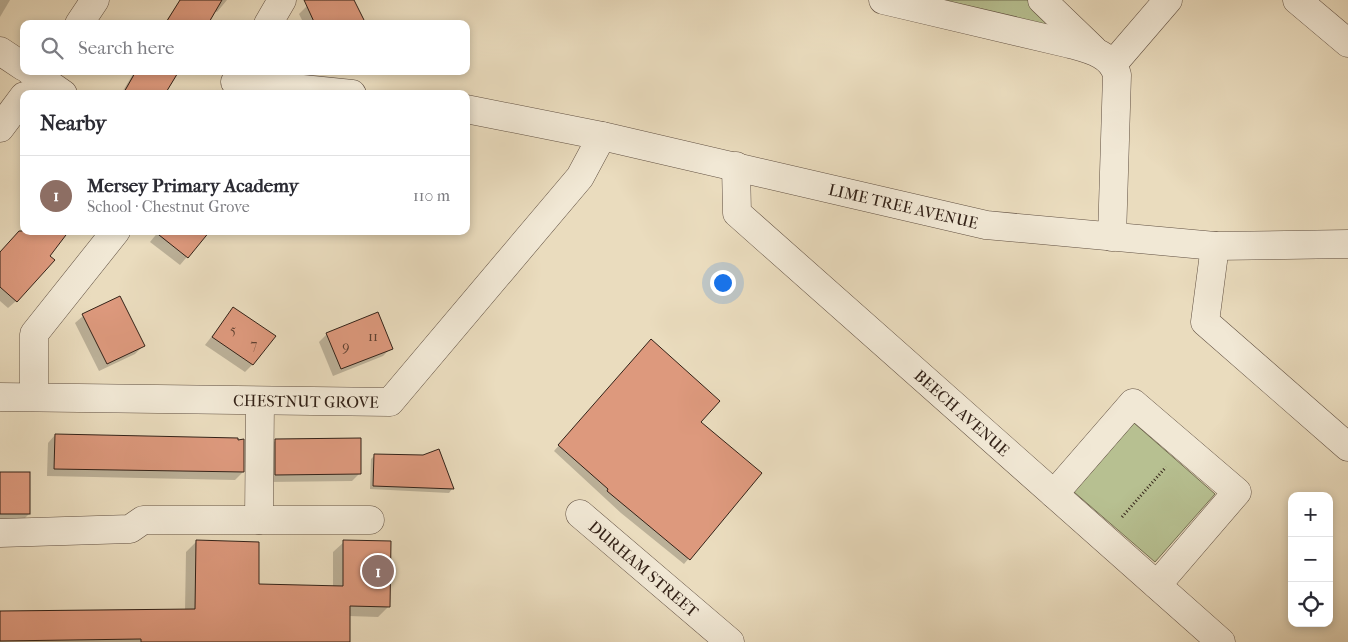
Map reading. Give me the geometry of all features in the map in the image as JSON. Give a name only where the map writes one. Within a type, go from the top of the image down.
[{"type":"street","points":[[82,20],[95,0]]},
{"type":"street","points":[[270,20],[282,0]]},
{"type":"street","points":[[883,0],[1105,58]]},
{"type":"street","points":[[1042,0],[1105,58],[1117,75],[1112,237]]},
{"type":"street","points":[[1105,58],[1168,0]]},
{"type":"street","points":[[1297,0],[1348,43]]},
{"type":"street","points":[[0,51],[20,70]]},
{"type":"street","points":[[31,80],[54,90]]},
{"type":"street","points":[[234,82],[313,90]]},
{"type":"street","points":[[0,128],[20,97]]},
{"type":"street","name":"LIME TREE AVENUE","points":[[470,109],[736,166],[986,225],[1215,246],[1348,244]]},
{"type":"street","name":"CHESTNUT GROVE","points":[[0,397],[390,402],[580,176],[602,136]]},
{"type":"street","name":"BEECH AVENUE","points":[[736,166],[736,213],[1221,642]]},
{"type":"street","points":[[34,397],[34,334],[113,235]]},
{"type":"street","points":[[1215,246],[1205,322],[1348,447]]},
{"type":"street","points":[[259,520],[260,401]]},
{"type":"street","points":[[1054,494],[1133,403],[1237,492],[1156,585]]},
{"type":"street","name":"DURHAM STREET","points":[[580,514],[730,642]]},
{"type":"street","points":[[0,532],[130,529],[143,520],[370,520]]},
{"type":"path","points":[[1104,538],[1184,447]]},
{"type":"green space","points":[[912,0],[1032,0],[1051,19],[1046,28]]},
{"type":"green space","points":[[1134,423],[1215,494],[1155,562],[1074,492]]},
{"type":"building","points":[[180,0],[222,0],[210,20],[168,20]]},
{"type":"building","points":[[304,0],[354,0],[364,20],[313,20]]},
{"type":"building","points":[[134,75],[177,75],[167,90],[125,90]]},
{"type":"building","points":[[19,231],[20,235],[66,235],[50,256],[55,260],[17,302],[0,287],[0,252]]},
{"type":"building","points":[[159,235],[207,235],[188,258]]},
{"type":"building","points":[[120,296],[145,346],[107,364],[82,314]]},
{"type":"building","points":[[233,307],[276,336],[253,365],[212,337]]},
{"type":"building","points":[[378,312],[393,349],[341,369],[326,333]]},
{"type":"building","points":[[651,339],[720,401],[701,422],[762,473],[690,560],[607,491],[608,489],[558,445]]},
{"type":"building","points":[[55,434],[244,439],[244,472],[54,469]]},
{"type":"building","points":[[361,438],[361,474],[275,475],[275,439]]},
{"type":"building","points":[[439,449],[454,489],[373,486],[374,454],[423,455]]},
{"type":"building","points":[[0,472],[30,472],[30,514],[0,514]]},
{"type":"building","points":[[196,540],[259,542],[259,584],[343,586],[343,540],[391,541],[390,607],[350,606],[350,642],[141,642],[141,639],[0,641],[0,611],[195,609]]},
{"type":"place","name":"Mersey Primary Academy","points":[[378,571]]}]
